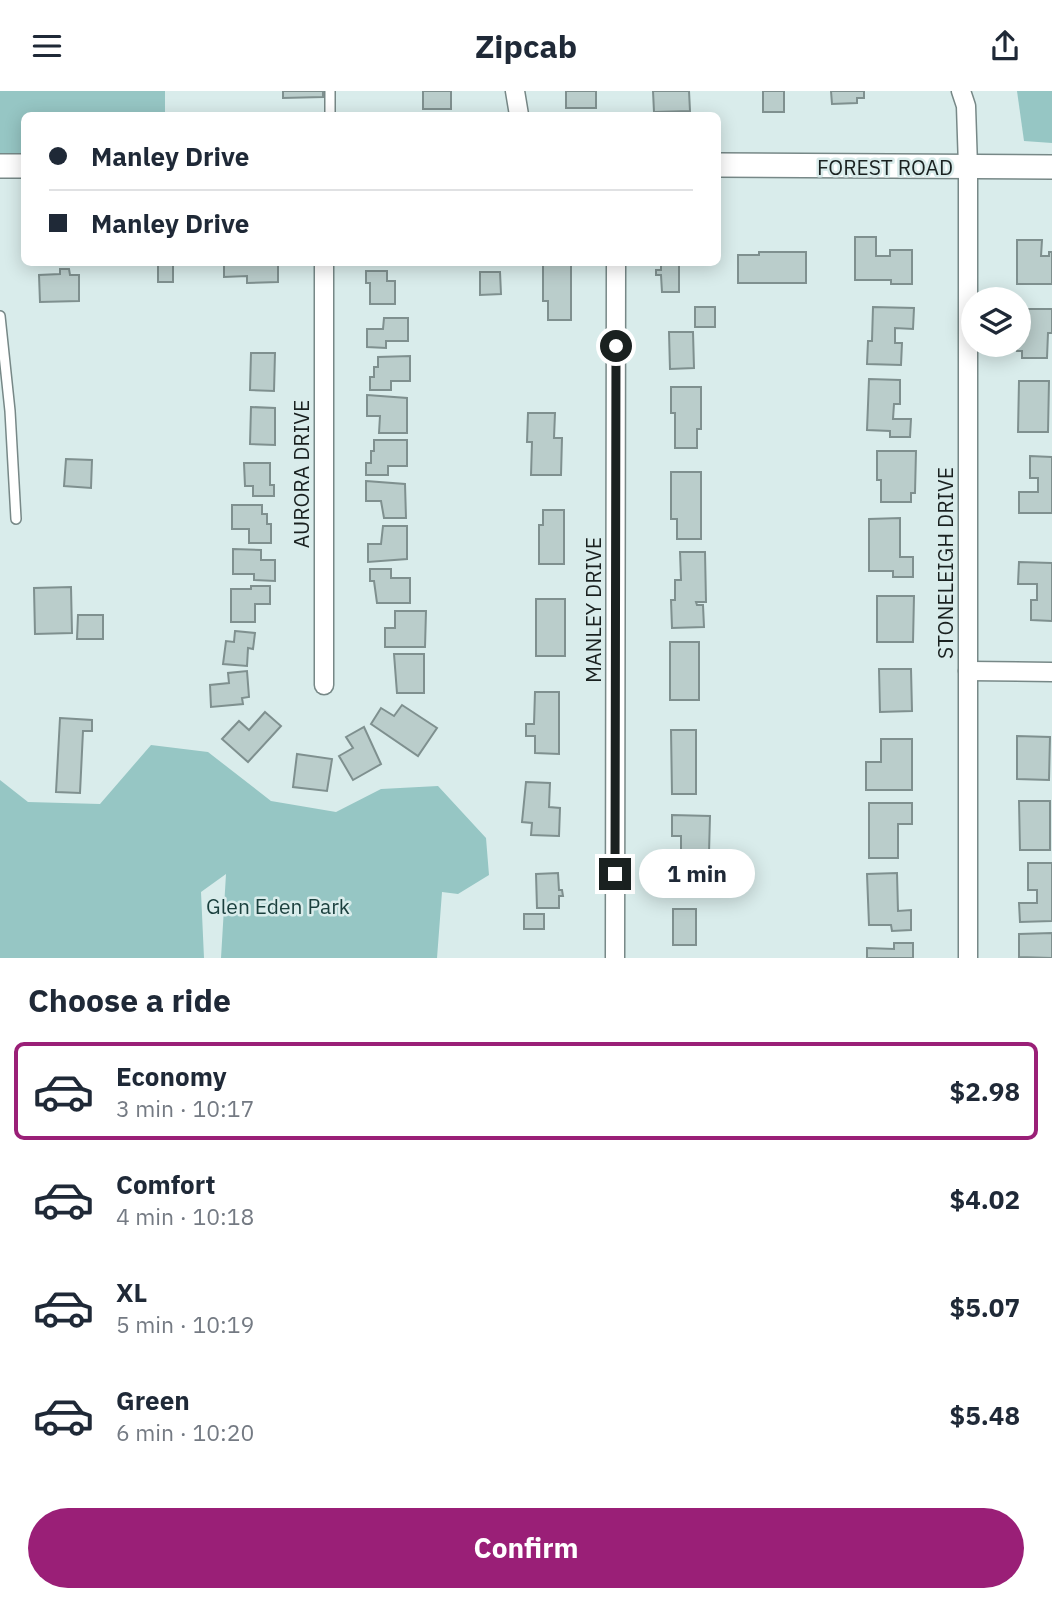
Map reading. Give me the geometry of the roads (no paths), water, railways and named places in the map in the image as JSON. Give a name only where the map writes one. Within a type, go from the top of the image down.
[{"type":"street","points":[[515,91],[518,112]]},
{"type":"street","name":"STONELEIGH DRIVE","points":[[961,91],[966,107],[968,167],[968,958]]},
{"type":"street","name":"FOREST ROAD","points":[[721,165],[1052,167]]},
{"type":"street","points":[[0,166],[21,166]]},
{"type":"street","name":"AURORA DRIVE","points":[[324,266],[324,685]]},
{"type":"street","name":"MANLEY DRIVE","points":[[615,958],[616,266]]},
{"type":"street","points":[[968,671],[1052,672]]},
{"type":"lane","points":[[330,91],[330,112]]},
{"type":"lane","points":[[0,316],[10,411],[16,519]]},
{"type":"park label","name":"Glen Eden Park","points":[[278,906]]}]
